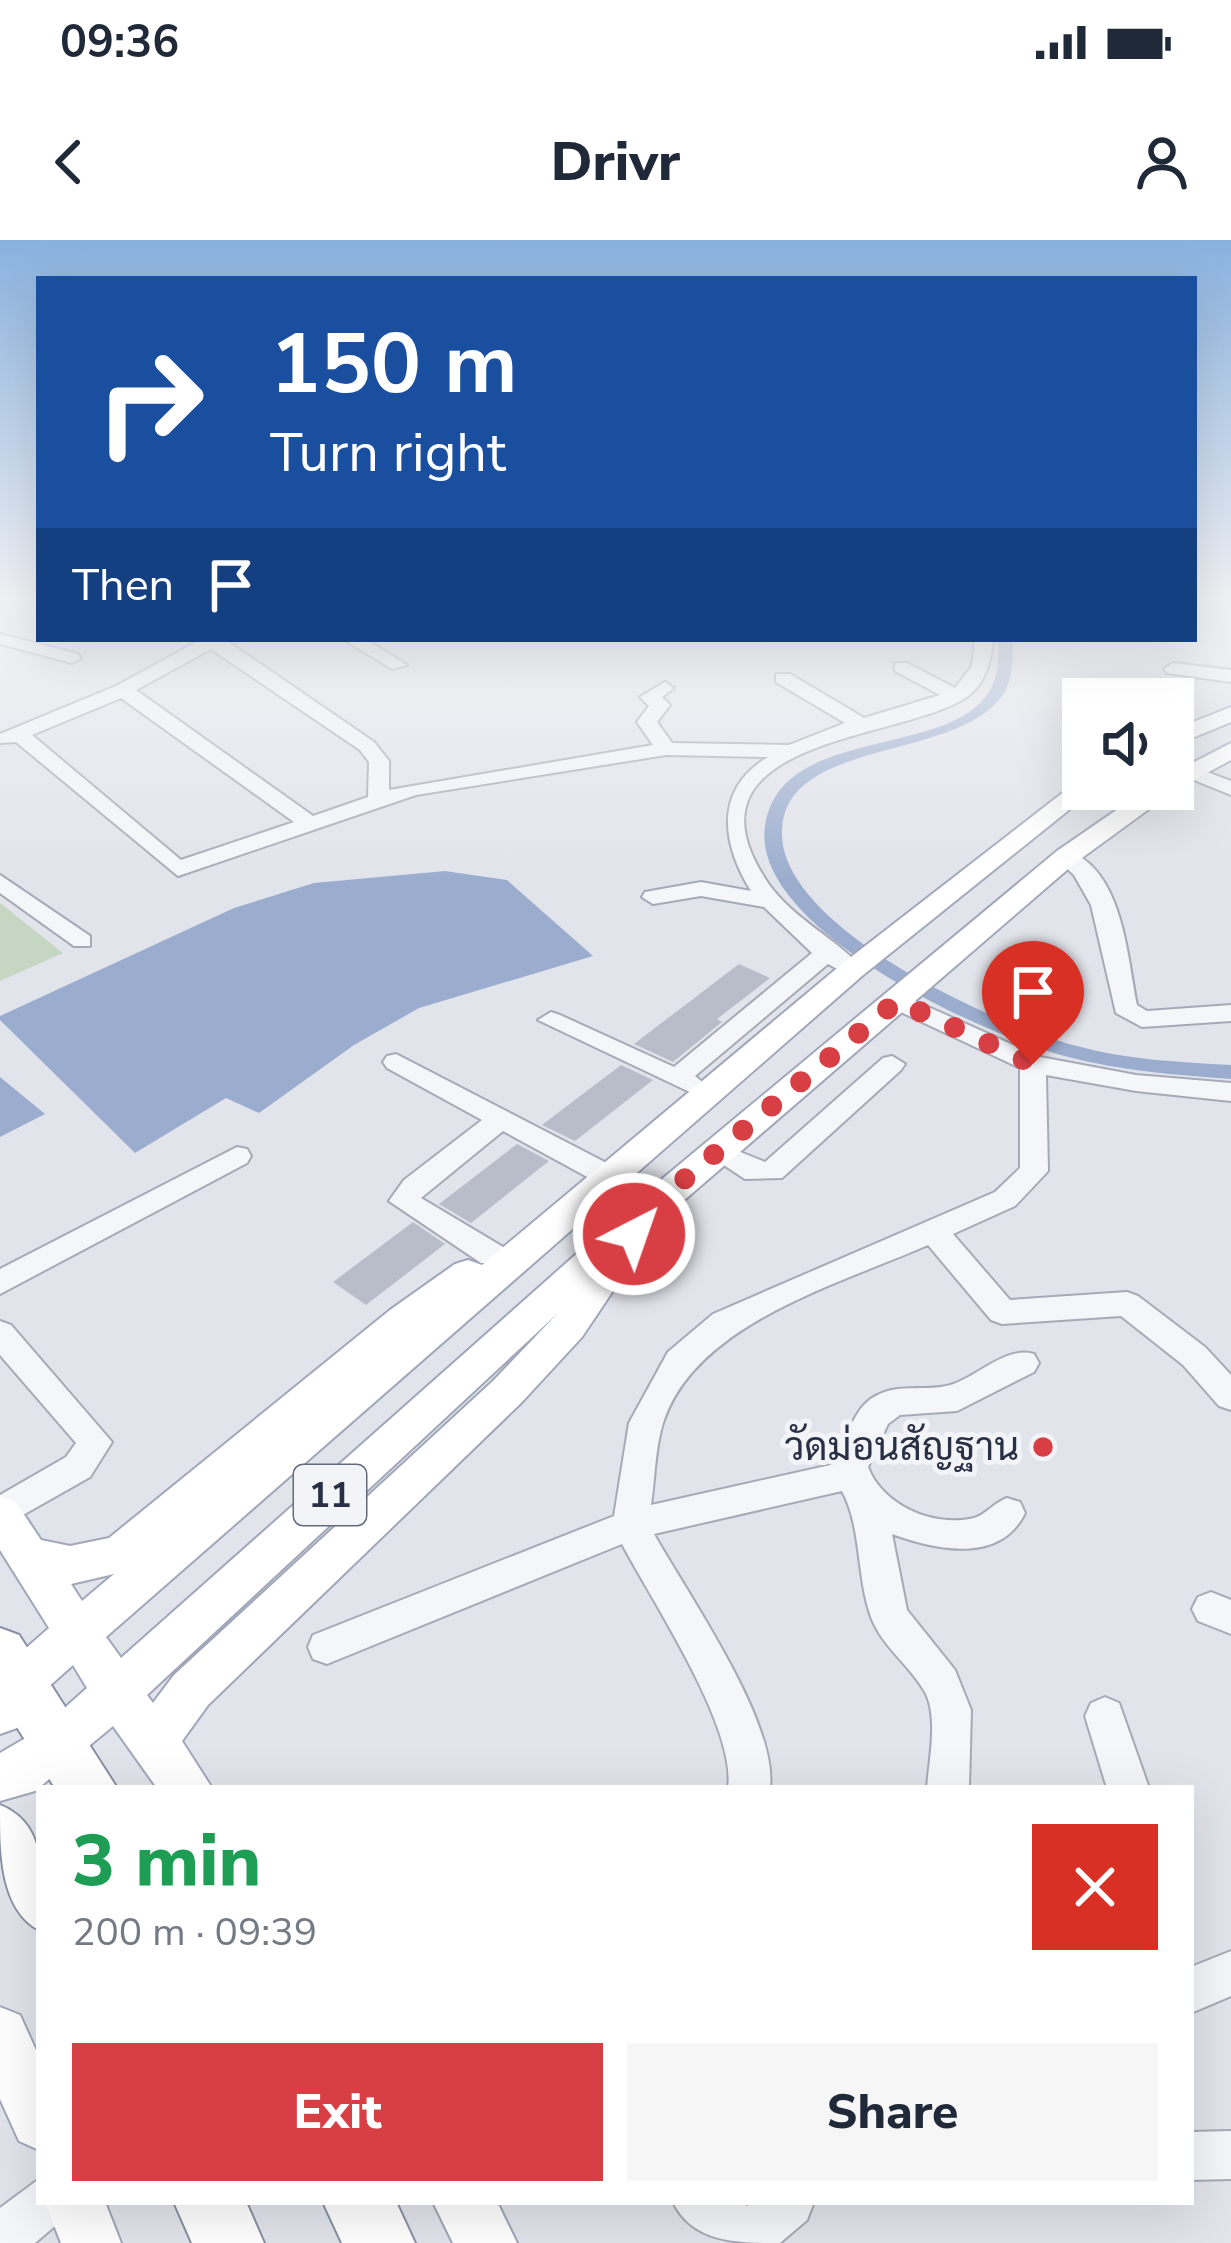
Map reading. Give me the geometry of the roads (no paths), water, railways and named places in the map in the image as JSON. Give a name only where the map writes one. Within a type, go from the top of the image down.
[{"type":"highway","points":[[6,1682],[73,1766]]},
{"type":"highway","points":[[0,1834],[36,1895]]},
{"type":"highway","points":[[210,2205],[229,2243]]},
{"type":"highway","points":[[360,2205],[380,2243]]},
{"type":"main road","points":[[1194,730],[1231,714]]},
{"type":"main road","points":[[1194,771],[1231,751]]},
{"type":"main road","name":"11","points":[[6,1682],[76,1634],[711,1093],[839,962],[886,942],[1062,805]]},
{"type":"main road","name":"11","points":[[0,1777],[73,1766],[115,1690],[656,1203],[1066,857],[1133,810]]},
{"type":"main road","points":[[27,1556],[70,1565],[121,1554],[403,1320],[492,1255],[612,1178],[656,1203],[569,1327],[507,1392],[191,1690],[152,1742]]},
{"type":"main road","points":[[0,1513],[76,1634],[185,1785]]},
{"type":"main road","points":[[0,2036],[36,2114]]},
{"type":"main road","points":[[76,2205],[91,2243]]},
{"type":"main road","points":[[466,2205],[488,2243]]},
{"type":"street","points":[[112,694],[9,737],[178,869],[378,798],[666,749],[789,751]]},
{"type":"street","points":[[129,694],[308,822]]},
{"type":"street","points":[[293,694],[368,746],[379,760],[378,798]]},
{"type":"street","points":[[653,694],[649,697],[660,705],[647,722],[666,749]]},
{"type":"street","points":[[811,694],[860,724]]},
{"type":"street","points":[[677,1078],[839,962],[768,901],[734,836],[736,809],[746,788],[789,751],[955,696]]},
{"type":"street","points":[[718,748],[746,788]]},
{"type":"street","points":[[1194,779],[1228,785]]},
{"type":"street","points":[[1066,857],[1081,867],[1102,898],[1125,1008],[1131,1015],[1142,1019],[1231,1013]]},
{"type":"street","points":[[0,882],[82,941]]},
{"type":"street","points":[[653,897],[701,889],[768,901]]},
{"type":"street","points":[[897,1001],[1033,1064],[1136,1083],[1231,1092]]},
{"type":"street","points":[[551,1020],[711,1093]]},
{"type":"street","points":[[396,1062],[612,1178]]},
{"type":"street","points":[[718,1152],[755,1172],[772,1172],[892,1064]]},
{"type":"street","points":[[749,1785],[741,1727],[630,1525],[646,1423],[679,1360],[724,1322],[1005,1199],[1034,1171],[1033,1064]]},
{"type":"street","points":[[492,1255],[404,1201],[414,1187],[503,1117]]},
{"type":"street","points":[[0,1283],[237,1156]]},
{"type":"street","points":[[933,1230],[1002,1312],[1126,1304],[1194,1355],[1231,1397]]},
{"type":"street","points":[[0,1333],[95,1442],[78,1467],[0,1513]]},
{"type":"street","points":[[852,1474],[875,1415],[893,1402],[957,1398],[1023,1363]]},
{"type":"street","points":[[327,1646],[630,1525],[852,1474]]},
{"type":"street","points":[[852,1474],[873,1512],[874,1553],[890,1617],[941,1683],[951,1710],[948,1785]]},
{"type":"street","points":[[873,1512],[954,1534],[984,1534],[1007,1513]]},
{"type":"street","points":[[1105,1716],[1127,1785]]},
{"type":"street","points":[[1194,2156],[1231,2155]]},
{"type":"street","points":[[0,2241],[41,2205]]},
{"type":"street","points":[[702,2205],[745,2240],[786,2205]]},
{"type":"water","points":[[445,871],[507,880],[593,956],[419,1008],[354,1045],[259,1113],[226,1098],[135,1153],[0,1020],[0,1016],[234,908],[314,883]]},
{"type":"water","points":[[0,1077],[45,1114],[0,1137]]},
{"type":"waterway","points":[[995,694],[976,714],[946,729],[839,759],[808,774],[785,795],[773,827],[778,863],[802,900],[839,935],[886,968],[988,1021],[1089,1056],[1231,1072]]},
{"type":"place","name":"วัดม่อนสัญฐาน","points":[[1043,1447]]}]
